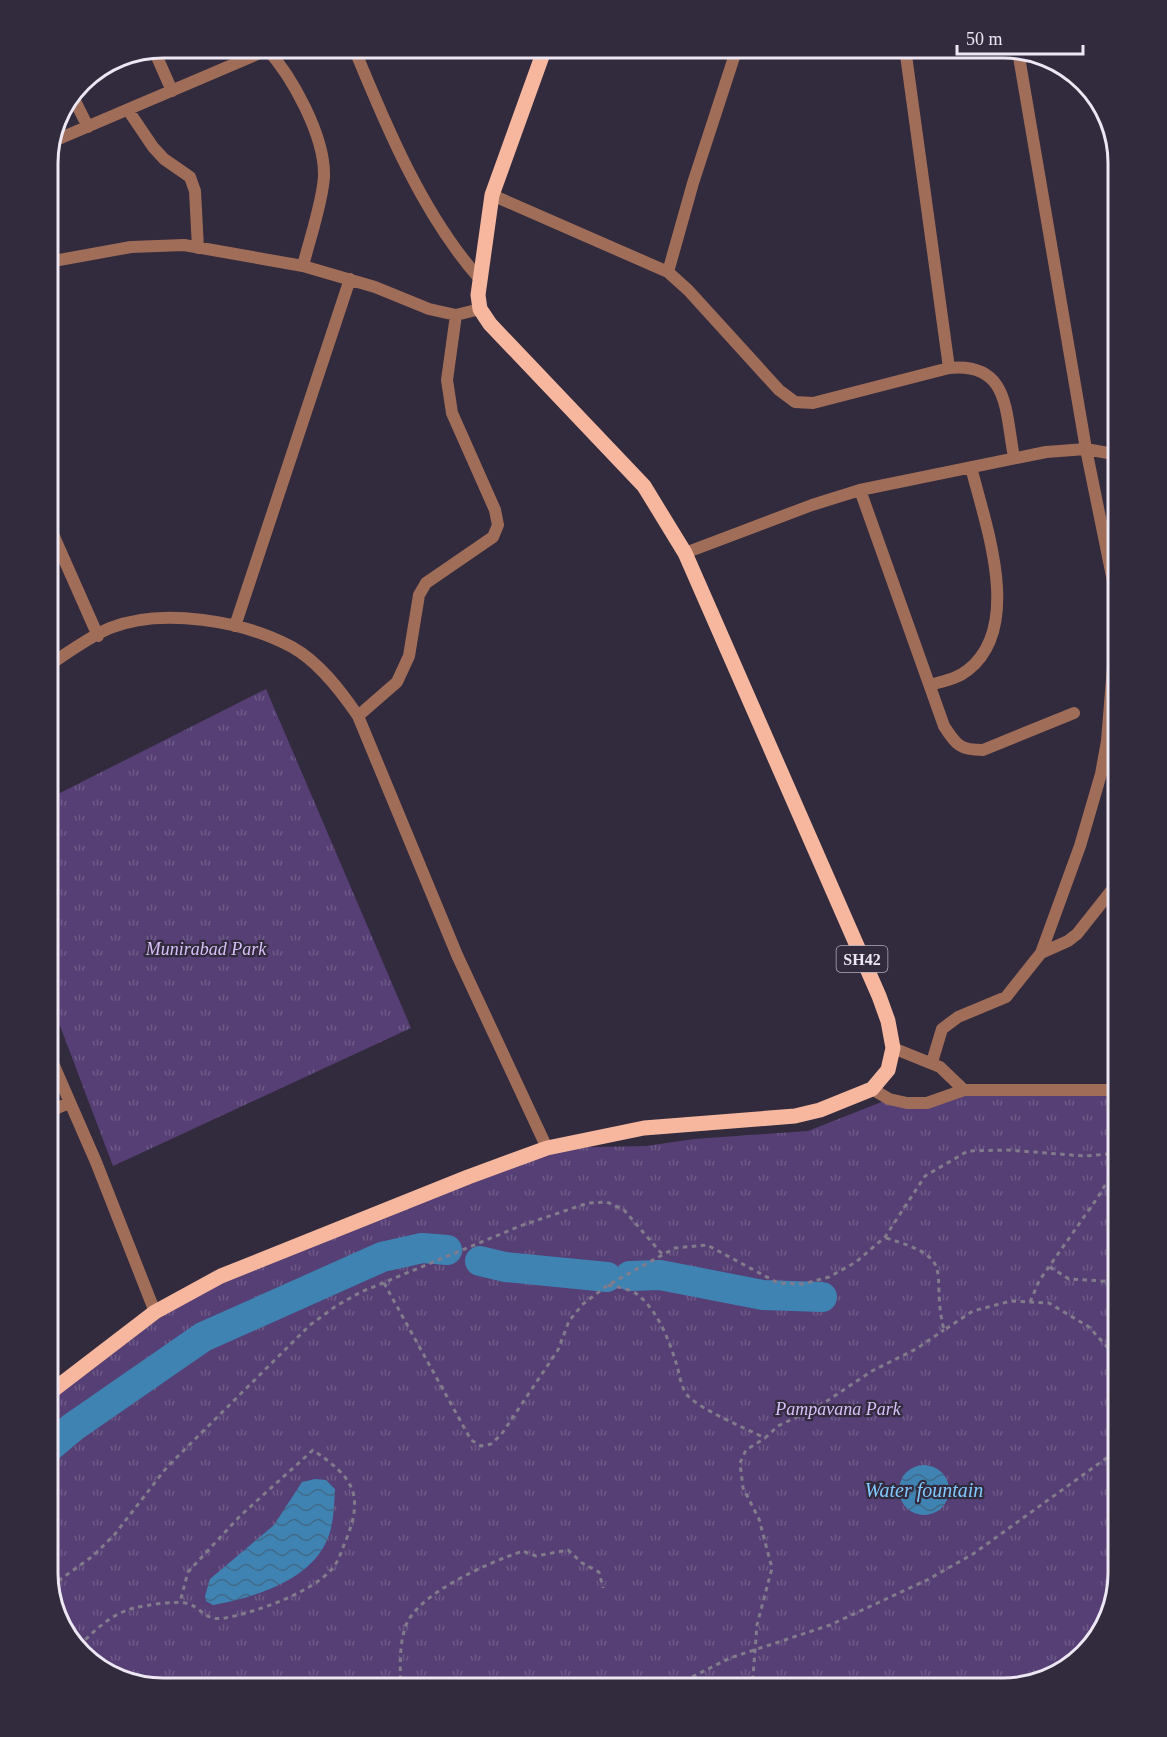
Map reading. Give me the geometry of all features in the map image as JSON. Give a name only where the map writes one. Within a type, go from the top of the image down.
[{"type":"main road","points":[[480,309],[479,278],[492,195],[541,58]]},
{"type":"main road","name":"SH42","points":[[480,309],[490,324],[644,486],[686,554],[879,996],[888,1021],[893,1048]]},
{"type":"main road","points":[[58,1386],[155,1312],[222,1276],[547,1148],[644,1128],[795,1116],[820,1110],[872,1089],[888,1070],[893,1048]]},
{"type":"street","points":[[158,58],[172,91]]},
{"type":"street","points":[[62,138],[246,58]]},
{"type":"street","points":[[276,58],[300,99],[322,154],[324,177],[303,266]]},
{"type":"street","points":[[359,58],[421,192],[456,253],[479,278]]},
{"type":"street","points":[[668,272],[733,59]]},
{"type":"street","points":[[906,59],[949,368]]},
{"type":"street","points":[[1020,60],[1086,449],[1108,557]]},
{"type":"street","points":[[77,105],[88,128]]},
{"type":"street","points":[[128,110],[153,147],[190,177],[195,191],[198,248]]},
{"type":"street","points":[[492,195],[668,272],[688,290],[779,390],[795,402],[813,403],[949,368],[965,366],[982,370],[998,385],[1014,457]]},
{"type":"street","points":[[59,260],[131,247],[198,248],[303,266],[350,279],[429,309],[456,315],[480,309]]},
{"type":"street","points":[[235,626],[350,279]]},
{"type":"street","points":[[358,716],[397,682],[410,656],[418,595],[426,583],[493,537],[498,525],[495,510],[452,413],[447,380],[456,315]]},
{"type":"street","points":[[686,554],[812,505],[861,490],[1014,457],[1086,449],[1108,453]]},
{"type":"street","points":[[930,685],[968,671],[983,655],[993,636],[997,595],[996,568],[971,466]]},
{"type":"street","points":[[861,490],[944,726],[954,742],[968,750],[983,750],[1074,713]]},
{"type":"street","points":[[59,547],[98,636]]},
{"type":"street","points":[[59,660],[110,628],[146,620],[197,619],[235,626],[292,647],[310,661],[342,694],[358,716],[457,955],[547,1148]]},
{"type":"street","points":[[932,1062],[942,1029],[958,1017],[1006,998],[1041,953],[1080,846],[1101,774],[1108,729]]},
{"type":"street","points":[[1041,953],[1077,934],[1108,895]]},
{"type":"street","points":[[893,1048],[932,1062],[964,1090]]},
{"type":"street","points":[[58,1077],[96,1162],[155,1312]]},
{"type":"street","points":[[872,1089],[890,1099],[907,1103],[927,1103],[964,1090],[1108,1090]]},
{"type":"street","points":[[58,1107],[69,1102]]},
{"type":"path","points":[[384,1283],[471,1440],[481,1446],[491,1444],[501,1435],[558,1350],[569,1321],[583,1304],[608,1285],[662,1254],[675,1248],[707,1245],[778,1283],[803,1284],[829,1277],[856,1262],[885,1238],[925,1176],[968,1151],[1007,1150],[1085,1156],[1108,1154]]},
{"type":"path","points":[[1030,1302],[1039,1281],[1108,1180]]},
{"type":"path","points":[[59,1581],[93,1556],[108,1541],[167,1467],[309,1325],[336,1306],[384,1283],[520,1226],[588,1203],[607,1202],[624,1210],[662,1254]]},
{"type":"path","points":[[885,1238],[918,1247],[937,1265],[940,1281],[939,1309],[944,1330]]},
{"type":"path","points":[[1050,1267],[1069,1278],[1108,1281]]},
{"type":"path","points":[[608,1285],[637,1293],[650,1307],[657,1318],[688,1396],[714,1413],[765,1438]]},
{"type":"path","points":[[752,1678],[753,1650],[772,1568],[759,1519],[742,1488],[741,1463],[746,1450],[778,1426],[802,1412],[821,1405],[879,1367],[916,1349],[973,1311],[992,1308],[1011,1301],[1049,1303],[1089,1327],[1108,1348]]},
{"type":"path","points":[[83,1641],[119,1613],[147,1605],[180,1602],[191,1604],[200,1614],[215,1619],[256,1610],[291,1595],[333,1569],[354,1521],[354,1501],[350,1482],[342,1470],[313,1450],[294,1465],[229,1527],[189,1572],[180,1602]]},
{"type":"path","points":[[692,1678],[753,1650],[830,1625],[927,1580],[973,1554],[1108,1457]]},
{"type":"path","points":[[402,1678],[405,1628],[411,1615],[423,1600],[439,1590],[523,1551],[536,1556],[568,1550],[582,1563],[599,1572],[603,1588]]},
{"type":"green space","name":"Munirabad Park","points":[[266,689],[411,1028],[113,1166],[58,1021],[59,794]]},
{"type":"green space","name":"Pampavana Park","points":[[964,1090],[1108,1090],[1108,1587],[1101,1614],[1087,1637],[1078,1648],[1056,1664],[1044,1671],[1017,1678],[157,1678],[130,1673],[111,1664],[89,1648],[73,1626],[62,1601],[58,1574],[58,1387],[221,1276],[547,1148],[646,1146],[694,1139],[808,1131],[889,1099],[907,1103]]},
{"type":"water","name":"Water fountain","points":[[929,1465],[942,1472],[948,1480],[948,1500],[942,1508],[934,1514],[919,1515],[906,1508],[900,1500],[899,1485],[906,1472],[914,1466]]},
{"type":"water","points":[[315,1479],[326,1480],[335,1489],[331,1528],[319,1554],[294,1577],[262,1592],[213,1605],[206,1601],[205,1596],[210,1579],[274,1525],[302,1482]]},
{"type":"waterway","points":[[58,1440],[203,1337],[382,1257],[422,1248],[447,1250]]},
{"type":"waterway","points":[[480,1261],[505,1267],[607,1277]]},
{"type":"waterway","points":[[630,1276],[660,1275],[763,1295],[822,1297]]}]
